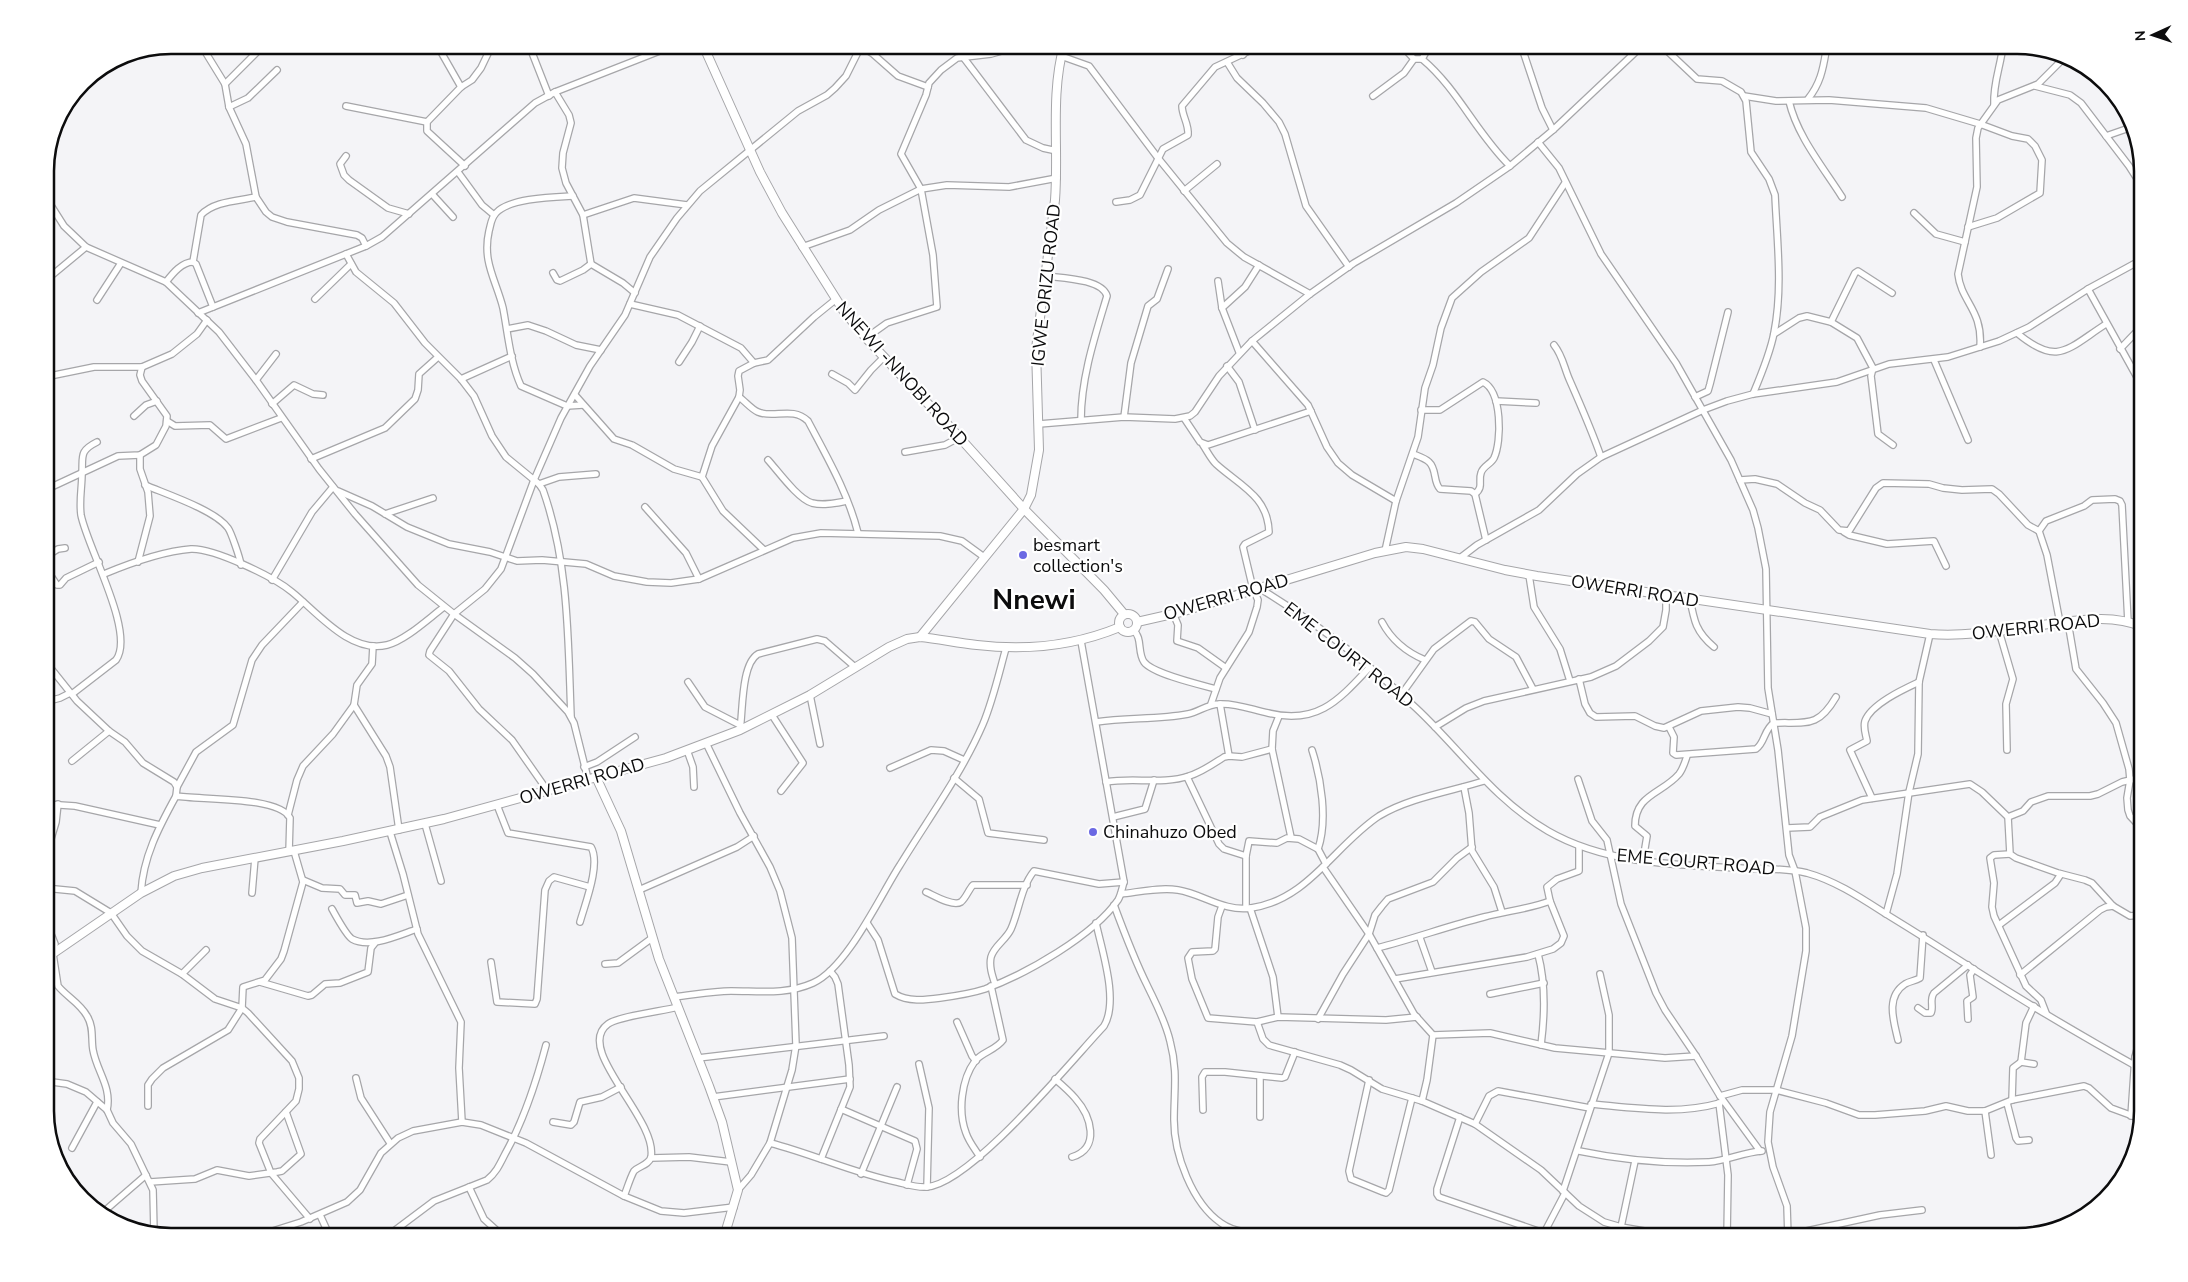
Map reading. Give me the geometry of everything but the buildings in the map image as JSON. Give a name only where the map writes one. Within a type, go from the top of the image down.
[{"type":"main road","name":"NNEWI -NNOBI ROAD","points":[[708,54],[749,152],[802,247],[835,300],[866,338],[960,437],[1024,509],[1104,590],[1124,614]]},
{"type":"main road","name":"IGWE ORIZU ROAD","points":[[920,637],[1024,509],[1035,475],[1039,450],[1039,424],[1035,367],[1057,178],[1056,93],[1061,56]]},
{"type":"main road","name":"OWERRI ROAD","points":[[1135,626],[1256,588],[1385,551],[1415,548],[1529,574],[1766,611],[1930,634],[1965,635],[2108,618],[2134,624]]},
{"type":"main road","points":[[1124,614],[1132,615],[1135,626],[1126,631],[1120,627],[1119,622],[1124,614]]},
{"type":"main road","name":"OWERRI ROAD","points":[[54,953],[141,893],[187,872],[425,824],[687,750],[772,715],[810,695],[899,642],[920,637],[1006,648],[1037,648],[1081,641],[1120,627]]},
{"type":"main road","points":[[592,778],[622,831],[652,938],[713,1097],[738,1190],[727,1228]]},
{"type":"street","points":[[207,54],[225,84],[229,107],[246,144],[256,197],[266,212],[272,217],[287,222],[356,235],[362,238],[366,246]]},
{"type":"street","points":[[225,84],[255,54]]},
{"type":"street","points":[[442,54],[461,87]]},
{"type":"street","points":[[465,166],[427,131],[427,122],[461,87],[472,80],[487,54]]},
{"type":"street","points":[[532,54],[548,96]]},
{"type":"street","points":[[198,313],[366,246],[382,237],[535,104],[555,92],[652,54]]},
{"type":"street","points":[[547,790],[512,740],[479,708],[449,671],[429,655],[454,614],[494,579],[507,558],[567,406],[601,350],[626,315],[650,256],[687,205],[700,191],[798,111],[835,88],[846,76],[856,54]]},
{"type":"street","points":[[871,54],[898,76],[928,87]]},
{"type":"street","points":[[960,54],[1026,140],[1043,148],[1057,151]]},
{"type":"street","points":[[866,338],[888,323],[937,307],[933,255],[921,188],[901,154],[928,87],[942,70],[957,58],[991,54]]},
{"type":"street","points":[[1409,54],[1414,59],[1422,59],[1442,78],[1492,149],[1510,166]]},
{"type":"street","points":[[1422,59],[1425,54]]},
{"type":"street","points":[[1524,54],[1539,100],[1553,130]]},
{"type":"street","points":[[1039,424],[1124,418],[1184,418],[1195,412],[1227,366],[1252,341],[1310,294],[1349,267],[1456,203],[1510,166],[1553,130],[1633,54]]},
{"type":"street","points":[[1671,54],[1697,79],[1722,81],[1735,87],[1744,96],[1751,152],[1769,179],[1775,196],[1778,301],[1774,334],[1763,370],[1753,394]]},
{"type":"street","points":[[1808,99],[1819,83],[1826,54]]},
{"type":"street","points":[[1994,104],[1994,84],[2000,69],[2002,54]]},
{"type":"street","points":[[1116,202],[1130,200],[1140,195],[1163,149],[1188,135],[1188,123],[1182,110],[1185,101],[1210,72],[1243,55]]},
{"type":"street","points":[[1061,56],[1089,66],[1218,235],[1236,251],[1310,294]]},
{"type":"street","points":[[1373,96],[1404,73],[1414,59]]},
{"type":"street","points":[[1227,62],[1237,78],[1263,103],[1278,122],[1290,150],[1306,206],[1349,267]]},
{"type":"street","points":[[1980,347],[1980,327],[1958,280],[1977,187],[1976,138],[1980,124],[1994,104],[2004,96],[2035,86],[2060,62]]},
{"type":"street","points":[[229,107],[248,98],[277,70]]},
{"type":"street","points":[[2035,86],[2070,95],[2081,104],[2134,174]]},
{"type":"street","points":[[555,92],[569,115],[571,123],[563,153],[562,168],[566,182],[582,215],[591,264],[623,283],[635,293]]},
{"type":"street","points":[[1744,96],[1789,101],[1808,99],[1926,108],[2028,140],[2035,146],[2042,160],[2042,187],[2040,193],[1997,218],[1968,226]]},
{"type":"street","points":[[1789,101],[1796,121],[1807,142],[1842,197]]},
{"type":"street","points":[[346,106],[427,122]]},
{"type":"street","points":[[2106,136],[2127,130]]},
{"type":"street","points":[[1538,142],[1559,168],[1601,254],[1662,342],[1703,410],[1740,480],[1753,510],[1763,548],[1767,585],[1767,666],[1772,714],[1789,855],[1795,871],[1806,928],[1806,951],[1792,1036],[1770,1112],[1768,1142],[1770,1155],[1787,1206],[1788,1228]]},
{"type":"street","points":[[346,156],[340,164],[344,175],[349,180],[388,208],[409,214]]},
{"type":"street","points":[[1184,191],[1217,164]]},
{"type":"street","points":[[458,172],[482,205],[494,215]]},
{"type":"street","points":[[802,247],[850,230],[879,210],[921,188],[947,185],[1009,187],[1057,178]]},
{"type":"street","points":[[1385,551],[1396,501],[1413,454],[1425,388],[1433,366],[1441,328],[1452,298],[1481,272],[1529,238],[1565,183]]},
{"type":"street","points":[[432,194],[453,217]]},
{"type":"street","points":[[573,196],[528,200],[502,208],[494,215],[488,235],[488,258],[521,386],[567,406],[583,405]]},
{"type":"street","points":[[193,262],[199,221],[206,210],[219,204],[256,197]]},
{"type":"street","points":[[582,215],[634,198],[687,205]]},
{"type":"street","points":[[54,210],[64,226],[86,247],[166,282],[207,320],[234,349],[281,418],[334,488],[418,585],[444,607],[515,658],[571,716]]},
{"type":"street","points":[[1914,213],[1936,234],[1965,242]]},
{"type":"street","points":[[54,274],[86,247]]},
{"type":"street","points":[[346,254],[362,278],[400,310],[414,330],[474,396],[492,436],[506,457],[536,482],[545,497],[562,561],[567,616],[571,716],[584,767],[592,778]]},
{"type":"street","points":[[166,282],[174,272],[188,262],[193,262]]},
{"type":"street","points":[[193,262],[196,264],[213,307]]},
{"type":"street","points":[[97,300],[121,263]]},
{"type":"street","points":[[315,299],[351,264]]},
{"type":"street","points":[[554,273],[557,280],[560,281],[591,264]]},
{"type":"street","points":[[1460,558],[1486,540],[1540,510],[1577,474],[1600,458],[1703,410],[1753,394],[1837,382],[1889,364],[1934,360],[1980,347],[2017,333],[2088,288],[2134,264]]},
{"type":"street","points":[[1222,308],[1245,287],[1259,265]]},
{"type":"street","points":[[1124,418],[1131,362],[1148,306],[1157,299],[1168,269]]},
{"type":"street","points":[[1831,322],[1852,279],[1858,272],[1862,272],[1892,292]]},
{"type":"street","points":[[1047,276],[1090,282],[1103,288],[1107,296],[1094,338],[1081,407],[1081,420]]},
{"type":"street","points":[[1218,281],[1222,308],[1239,352]]},
{"type":"street","points":[[2088,288],[2134,373]]},
{"type":"street","points":[[702,477],[712,446],[739,396],[739,371],[754,363],[768,360],[835,300]]},
{"type":"street","points":[[630,304],[678,315],[741,348],[754,363]]},
{"type":"street","points":[[1695,397],[1708,391],[1728,312]]},
{"type":"street","points":[[1774,334],[1799,318],[1807,316],[1831,322],[1846,329],[1857,338],[1873,368],[1871,376],[1878,434],[1893,445]]},
{"type":"street","points":[[54,374],[94,367],[142,367],[172,354],[197,334],[207,320]]},
{"type":"street","points":[[2017,333],[2043,351],[2056,354],[2066,350],[2106,324]]},
{"type":"street","points":[[507,329],[528,325],[576,345],[601,350]]},
{"type":"street","points":[[679,362],[700,326]]},
{"type":"street","points":[[2120,349],[2134,335]]},
{"type":"street","points":[[1252,341],[1299,393],[1311,410],[1327,447],[1338,463],[1352,475],[1396,501]]},
{"type":"street","points":[[1554,345],[1561,354],[1569,379],[1586,416],[1600,458]]},
{"type":"street","points":[[256,380],[276,354]]},
{"type":"street","points":[[460,379],[512,356]]},
{"type":"street","points":[[311,459],[385,428],[415,399],[418,390],[419,374],[438,357]]},
{"type":"street","points":[[832,374],[848,383],[855,390],[884,357]]},
{"type":"street","points":[[1934,360],[1968,440]]},
{"type":"street","points":[[1227,366],[1239,382],[1255,430]]},
{"type":"street","points":[[54,486],[118,456],[140,455],[156,445],[162,435],[167,416],[140,375],[142,367]]},
{"type":"street","points":[[1421,410],[1440,410],[1483,382],[1489,387],[1496,401],[1500,424],[1494,457],[1481,472],[1481,487],[1475,494]]},
{"type":"street","points":[[272,404],[294,385],[313,394],[323,394]]},
{"type":"street","points":[[575,395],[614,439],[632,445],[674,469],[702,477],[723,511],[764,550]]},
{"type":"street","points":[[739,396],[758,412],[793,413],[804,417],[839,479],[858,534]]},
{"type":"street","points":[[134,416],[146,405],[157,401]]},
{"type":"street","points":[[1496,401],[1536,403]]},
{"type":"street","points":[[1203,445],[1255,430],[1311,410]]},
{"type":"street","points":[[167,421],[175,426],[210,425],[226,439],[281,418]]},
{"type":"street","points":[[1184,418],[1214,462],[1256,497],[1265,511],[1269,532],[1245,544],[1243,547],[1258,600],[1249,632],[1226,668],[1216,688],[1211,704]]},
{"type":"street","points":[[905,452],[945,445],[960,437]]},
{"type":"street","points":[[54,700],[71,693],[116,660],[121,654],[120,630],[104,574],[81,515],[81,456],[89,446],[97,442]]},
{"type":"street","points":[[1413,454],[1428,461],[1432,466],[1437,486],[1440,489],[1472,491],[1475,494],[1486,540]]},
{"type":"street","points":[[138,562],[150,516],[148,492],[140,469],[140,455]]},
{"type":"street","points":[[768,460],[803,498],[810,502],[820,504],[847,501]]},
{"type":"street","points":[[536,482],[559,477],[596,474]]},
{"type":"street","points":[[1740,480],[1767,481],[1777,484],[1805,503],[1820,510],[1849,535],[1887,544],[1934,541],[1946,566]]},
{"type":"street","points":[[1844,532],[1850,531],[1876,488],[1883,483],[1929,484],[1962,490],[1992,489],[2028,525],[2039,531],[2047,555],[2076,669],[2116,724],[2129,769],[2130,780],[2127,798],[2130,816],[2134,820]]},
{"type":"street","points":[[145,486],[180,499],[213,515],[230,532],[242,565]]},
{"type":"street","points":[[334,488],[355,497],[407,527],[449,544],[490,552],[517,561],[562,561],[586,564],[614,576],[647,582],[671,583],[699,579],[793,538],[808,534],[940,536],[962,540],[984,557]]},
{"type":"street","points":[[272,580],[312,512],[334,488]]},
{"type":"street","points":[[385,514],[433,498]]},
{"type":"street","points":[[2039,531],[2046,521],[2084,506],[2092,500],[2115,499],[2120,501],[2125,534],[2128,622]]},
{"type":"street","points":[[646,507],[686,554],[699,579]]},
{"type":"street","points":[[54,551],[65,548]]},
{"type":"street","points":[[104,574],[138,562],[190,549],[207,552],[242,565],[272,580],[290,591],[341,634],[373,646],[387,645],[399,640],[444,607]]},
{"type":"street","points":[[54,581],[56,585],[60,586],[66,578],[99,562]]},
{"type":"street","points":[[1529,574],[1534,607],[1560,649],[1570,681]]},
{"type":"street","name":"EME COURT ROAD","points":[[1256,588],[1310,620],[1369,668],[1435,727],[1484,781],[1530,820],[1549,832],[1579,846],[1610,855],[1719,867],[1808,873],[1838,886],[1886,914],[2034,1006],[2134,1065]]},
{"type":"street","points":[[1435,727],[1466,708],[1484,701],[1591,677],[1616,666],[1653,636],[1665,623],[1666,595]]},
{"type":"street","points":[[1690,599],[1697,628],[1702,637],[1714,648]]},
{"type":"street","points":[[141,893],[144,870],[160,824],[176,796],[177,786],[196,752],[233,725],[252,660],[262,645],[303,602]]},
{"type":"street","points":[[1173,613],[1178,623],[1177,642],[1198,648],[1226,668]]},
{"type":"street","points":[[1401,695],[1426,660],[1442,642],[1471,620],[1475,622],[1489,639],[1516,657],[1533,689]]},
{"type":"street","points":[[1382,622],[1388,634],[1397,643],[1408,652],[1426,660]]},
{"type":"street","points":[[1135,626],[1141,656],[1148,666],[1182,680],[1216,688]]},
{"type":"street","points":[[1999,631],[2013,679],[2006,704],[2007,750]]},
{"type":"street","points":[[1886,914],[1898,865],[1909,792],[1918,754],[1919,682],[1930,634]]},
{"type":"street","points":[[688,682],[705,707],[740,728],[747,669],[753,657],[758,654],[817,639],[825,641],[855,667]]},
{"type":"street","points":[[867,923],[878,940],[895,994],[900,997],[925,1000],[976,991],[993,985],[1064,948],[1096,924],[1114,905],[1121,894],[1124,882],[1081,641]]},
{"type":"street","points":[[148,1106],[148,1085],[152,1078],[163,1068],[228,1030],[242,1008],[244,987],[265,980],[281,959],[303,880],[291,851],[288,815],[297,780],[303,766],[333,734],[354,705],[357,686],[372,664],[373,646]]},
{"type":"street","points":[[674,998],[712,992],[764,993],[795,989],[815,982],[830,971],[867,923],[899,866],[964,760],[983,723],[1006,648]]},
{"type":"street","points":[[1096,722],[1190,714],[1211,704],[1230,704],[1279,716],[1301,717],[1330,706],[1341,698],[1369,668]]},
{"type":"street","points":[[54,672],[71,693],[109,731],[125,742],[143,763],[177,786]]},
{"type":"street","points":[[1579,680],[1585,704],[1592,716],[1635,716],[1654,726],[1669,727],[1701,711],[1738,707],[1772,714]]},
{"type":"street","points":[[1872,798],[1850,750],[1867,741],[1864,724],[1870,713],[1901,691],[1919,682]]},
{"type":"street","points":[[810,695],[820,744]]},
{"type":"street","points":[[1669,727],[1674,737],[1673,753],[1676,755],[1687,756],[1756,749],[1760,746],[1770,726],[1774,723],[1816,720],[1827,712],[1836,697]]},
{"type":"street","points":[[1220,704],[1229,756]]},
{"type":"street","points":[[354,705],[386,756],[390,768],[399,830]]},
{"type":"street","points":[[772,715],[804,763],[781,791]]},
{"type":"street","points":[[1279,716],[1273,731],[1272,749],[1291,837]]},
{"type":"street","points":[[72,761],[109,731]]},
{"type":"street","points":[[584,767],[597,762],[635,737]]},
{"type":"street","points":[[706,743],[780,891],[792,938],[796,1045],[787,1089],[770,1143],[751,1176],[738,1190]]},
{"type":"street","points":[[1106,782],[1188,777],[1229,756],[1242,758],[1272,749]]},
{"type":"street","points":[[687,750],[693,767],[694,788]]},
{"type":"street","points":[[890,768],[931,750],[944,751],[964,760]]},
{"type":"street","points":[[1312,750],[1319,770],[1322,790],[1322,829],[1318,849]]},
{"type":"street","points":[[1643,860],[1647,836],[1635,826],[1635,819],[1640,804],[1678,774],[1687,756]]},
{"type":"street","points":[[1188,777],[1218,844],[1224,849],[1246,856]]},
{"type":"street","points":[[954,778],[979,799],[988,833],[1044,840]]},
{"type":"street","points":[[1578,779],[1592,821],[1595,827],[1605,836],[1621,904],[1656,993],[1721,1100],[1760,1151],[1770,1155]]},
{"type":"street","points":[[2008,817],[2023,812],[2030,802],[2048,796],[2090,796],[2134,779]]},
{"type":"street","points":[[1113,817],[1145,809],[1154,780]]},
{"type":"street","points":[[1121,894],[1174,889],[1222,906],[1248,908],[1294,892],[1379,816],[1403,806],[1484,781]]},
{"type":"street","points":[[1787,828],[1810,826],[1820,817],[1846,805],[1872,798],[1970,784],[1982,792],[2008,817],[2010,854]]},
{"type":"street","points":[[1464,787],[1469,812],[1472,847],[1476,859],[1494,887],[1502,912]]},
{"type":"street","points":[[176,796],[256,803],[274,807],[288,815]]},
{"type":"street","points":[[54,804],[75,806],[160,824]]},
{"type":"street","points":[[54,829],[58,804]]},
{"type":"street","points":[[497,805],[508,833],[591,847],[594,850],[594,870],[580,922]]},
{"type":"street","points":[[425,824],[440,881]]},
{"type":"street","points":[[390,832],[417,929],[434,970],[461,1022],[458,1068],[462,1122]]},
{"type":"street","points":[[639,890],[737,847],[754,836]]},
{"type":"street","points":[[1278,1017],[1274,977],[1248,908],[1246,856],[1248,843],[1251,840],[1276,843],[1291,837],[1309,843],[1318,849],[1325,865],[1369,934],[1416,1017],[1433,1035],[1490,1033],[1541,1045],[1609,1053],[1665,1058],[1696,1056]]},
{"type":"street","points":[[1395,979],[1538,954],[1553,949],[1564,940],[1563,930],[1550,900],[1547,887],[1579,871],[1579,846]]},
{"type":"street","points":[[1318,1019],[1335,987],[1369,934],[1375,915],[1388,899],[1433,882],[1457,858],[1472,847]]},
{"type":"street","points":[[2046,1013],[2041,1000],[2026,986],[2020,975],[1992,907],[1994,883],[1990,858],[1994,855],[2010,854],[2016,858],[2092,884],[2113,906],[2130,916],[2134,916]]},
{"type":"street","points":[[252,893],[255,858]]},
{"type":"street","points":[[980,1157],[970,1142],[962,1118],[965,1084],[976,1060],[994,1049],[1003,1040],[993,985],[992,956],[994,949],[1010,930],[1032,874],[1037,871],[1062,878],[1099,884],[1124,882]]},
{"type":"street","points":[[1999,925],[2055,882],[2061,874]]},
{"type":"street","points":[[491,962],[497,1002],[535,1004],[537,999],[545,890],[549,881],[554,877],[590,887]]},
{"type":"street","points":[[303,880],[317,887],[340,889],[345,894],[355,895],[358,903],[368,901],[381,904],[408,895]]},
{"type":"street","points":[[926,892],[950,902],[958,902],[963,900],[973,885],[1027,885]]},
{"type":"street","points":[[54,889],[75,891],[111,913],[127,936],[142,951],[182,974],[215,998],[242,1008],[280,1046],[296,1069],[299,1096],[260,1139],[260,1149],[271,1174],[310,1219]]},
{"type":"street","points":[[1377,948],[1420,938],[1502,912],[1536,906],[1550,900]]},
{"type":"street","points":[[1114,905],[1129,948],[1161,1012],[1170,1040],[1177,1076],[1174,1121],[1176,1138],[1185,1169],[1196,1198],[1221,1224],[1230,1228]]},
{"type":"street","points":[[1222,906],[1218,917],[1215,949],[1213,951],[1192,952],[1189,954],[1192,979],[1208,1018],[1257,1022],[1278,1017],[1386,1020],[1416,1017]]},
{"type":"street","points":[[2020,975],[2100,910],[2106,906],[2113,906]]},
{"type":"street","points":[[332,909],[351,938],[376,943]]},
{"type":"street","points":[[770,1143],[861,1174],[927,1187],[951,1176],[980,1157],[1032,1107],[1104,1026],[1109,1017],[1110,995],[1096,924]]},
{"type":"street","points":[[260,982],[308,996],[312,995],[325,984],[340,984],[368,972],[371,948],[376,943],[417,929]]},
{"type":"street","points":[[1898,1040],[1892,1006],[1902,986],[1920,978],[1923,936]]},
{"type":"street","points":[[605,964],[618,963],[652,938]]},
{"type":"street","points":[[1420,938],[1432,972]]},
{"type":"street","points":[[182,974],[206,950]]},
{"type":"street","points":[[1538,954],[1544,983],[1545,1020],[1541,1045]]},
{"type":"street","points":[[54,960],[58,986],[71,996],[88,1018],[94,1054],[106,1082],[109,1098],[107,1110]]},
{"type":"street","points":[[1918,1008],[1925,1013],[1931,1013],[1931,1000],[1934,993],[1968,965]]},
{"type":"street","points":[[1968,1019],[1967,1001],[1973,997],[1970,975],[1974,969]]},
{"type":"street","points":[[821,1159],[850,1087],[838,984],[835,976],[830,971]]},
{"type":"street","points":[[1546,1228],[1564,1192],[1609,1053],[1609,1015],[1600,974]]},
{"type":"street","points":[[1490,994],[1544,983]]},
{"type":"street","points":[[2021,1062],[2026,1023],[2034,1006]]},
{"type":"street","points":[[651,1158],[649,1141],[634,1105],[621,1087],[598,1046],[602,1030],[609,1022],[678,1008]]},
{"type":"street","points":[[957,1022],[972,1056],[976,1060]]},
{"type":"street","points":[[1257,1022],[1263,1039],[1269,1045],[1340,1065],[1389,1092],[1422,1101],[1475,1124],[1541,1170],[1593,1216],[1621,1228],[1635,1161]]},
{"type":"street","points":[[1422,1101],[1433,1035]]},
{"type":"street","points":[[698,1058],[884,1036]]},
{"type":"street","points":[[398,1228],[434,1201],[487,1180],[493,1175],[514,1139],[529,1102],[546,1044]]},
{"type":"street","points":[[1203,1110],[1202,1077],[1205,1072],[1225,1072],[1277,1079],[1285,1077],[1295,1052]]},
{"type":"street","points":[[2029,1140],[2022,1141],[2016,1138],[2010,1101],[2013,1068],[2021,1062],[2034,1064]]},
{"type":"street","points":[[918,1064],[929,1108],[927,1187]]},
{"type":"street","points":[[1260,1076],[1260,1117]]},
{"type":"street","points":[[356,1078],[361,1098],[390,1143]]},
{"type":"street","points":[[713,1097],[787,1089],[850,1079]]},
{"type":"street","points":[[1055,1079],[1076,1099],[1088,1118],[1091,1132],[1090,1140],[1081,1154],[1072,1157]]},
{"type":"street","points":[[1368,1080],[1349,1172],[1351,1179],[1383,1192],[1389,1190],[1412,1098]]},
{"type":"street","points":[[54,1082],[77,1087],[86,1092],[107,1110],[113,1122],[131,1144],[150,1182],[154,1227]]},
{"type":"street","points":[[1475,1124],[1489,1096],[1498,1091],[1591,1106],[1678,1111],[1704,1108],[1750,1090],[1776,1090],[1826,1103],[1859,1115],[1924,1112],[1946,1106],[1968,1111],[1985,1111],[2010,1101],[2084,1086],[2111,1108],[2131,1116],[2134,1086]]},
{"type":"street","points":[[553,1122],[571,1125],[574,1122],[580,1102],[602,1097],[621,1087]]},
{"type":"street","points":[[861,1174],[897,1087]]},
{"type":"street","points":[[1721,1100],[1729,1202],[1727,1228]]},
{"type":"street","points":[[72,1148],[97,1102]]},
{"type":"street","points":[[841,1110],[915,1141],[916,1149],[908,1184]]},
{"type":"street","points":[[1985,1111],[1991,1155]]},
{"type":"street","points":[[150,1182],[195,1179],[217,1170],[249,1176],[282,1171],[301,1154],[286,1112]]},
{"type":"street","points":[[1460,1117],[1437,1194],[1440,1197],[1530,1228]]},
{"type":"street","points":[[282,1228],[320,1215],[347,1202],[360,1190],[381,1153],[390,1143],[413,1131],[462,1122],[481,1125],[541,1150],[624,1196],[671,1214],[734,1207]]},
{"type":"street","points":[[1578,1150],[1635,1161],[1711,1162],[1760,1151],[1768,1142]]},
{"type":"street","points":[[624,1196],[635,1171],[651,1158],[689,1157],[731,1162]]},
{"type":"street","points":[[107,1209],[146,1175]]},
{"type":"street","points":[[469,1187],[484,1219],[494,1228]]},
{"type":"street","points":[[1823,1228],[1880,1215],[1922,1210]]},
{"type":"street","points":[[320,1215],[326,1228]]},
{"type":"place","name":"besmart collection's","points":[[1023,555]]},
{"type":"place","name":"Chinahuzo Obed","points":[[1093,832]]},
{"type":"district","name":"Nnewi","points":[[1034,600]]}]
